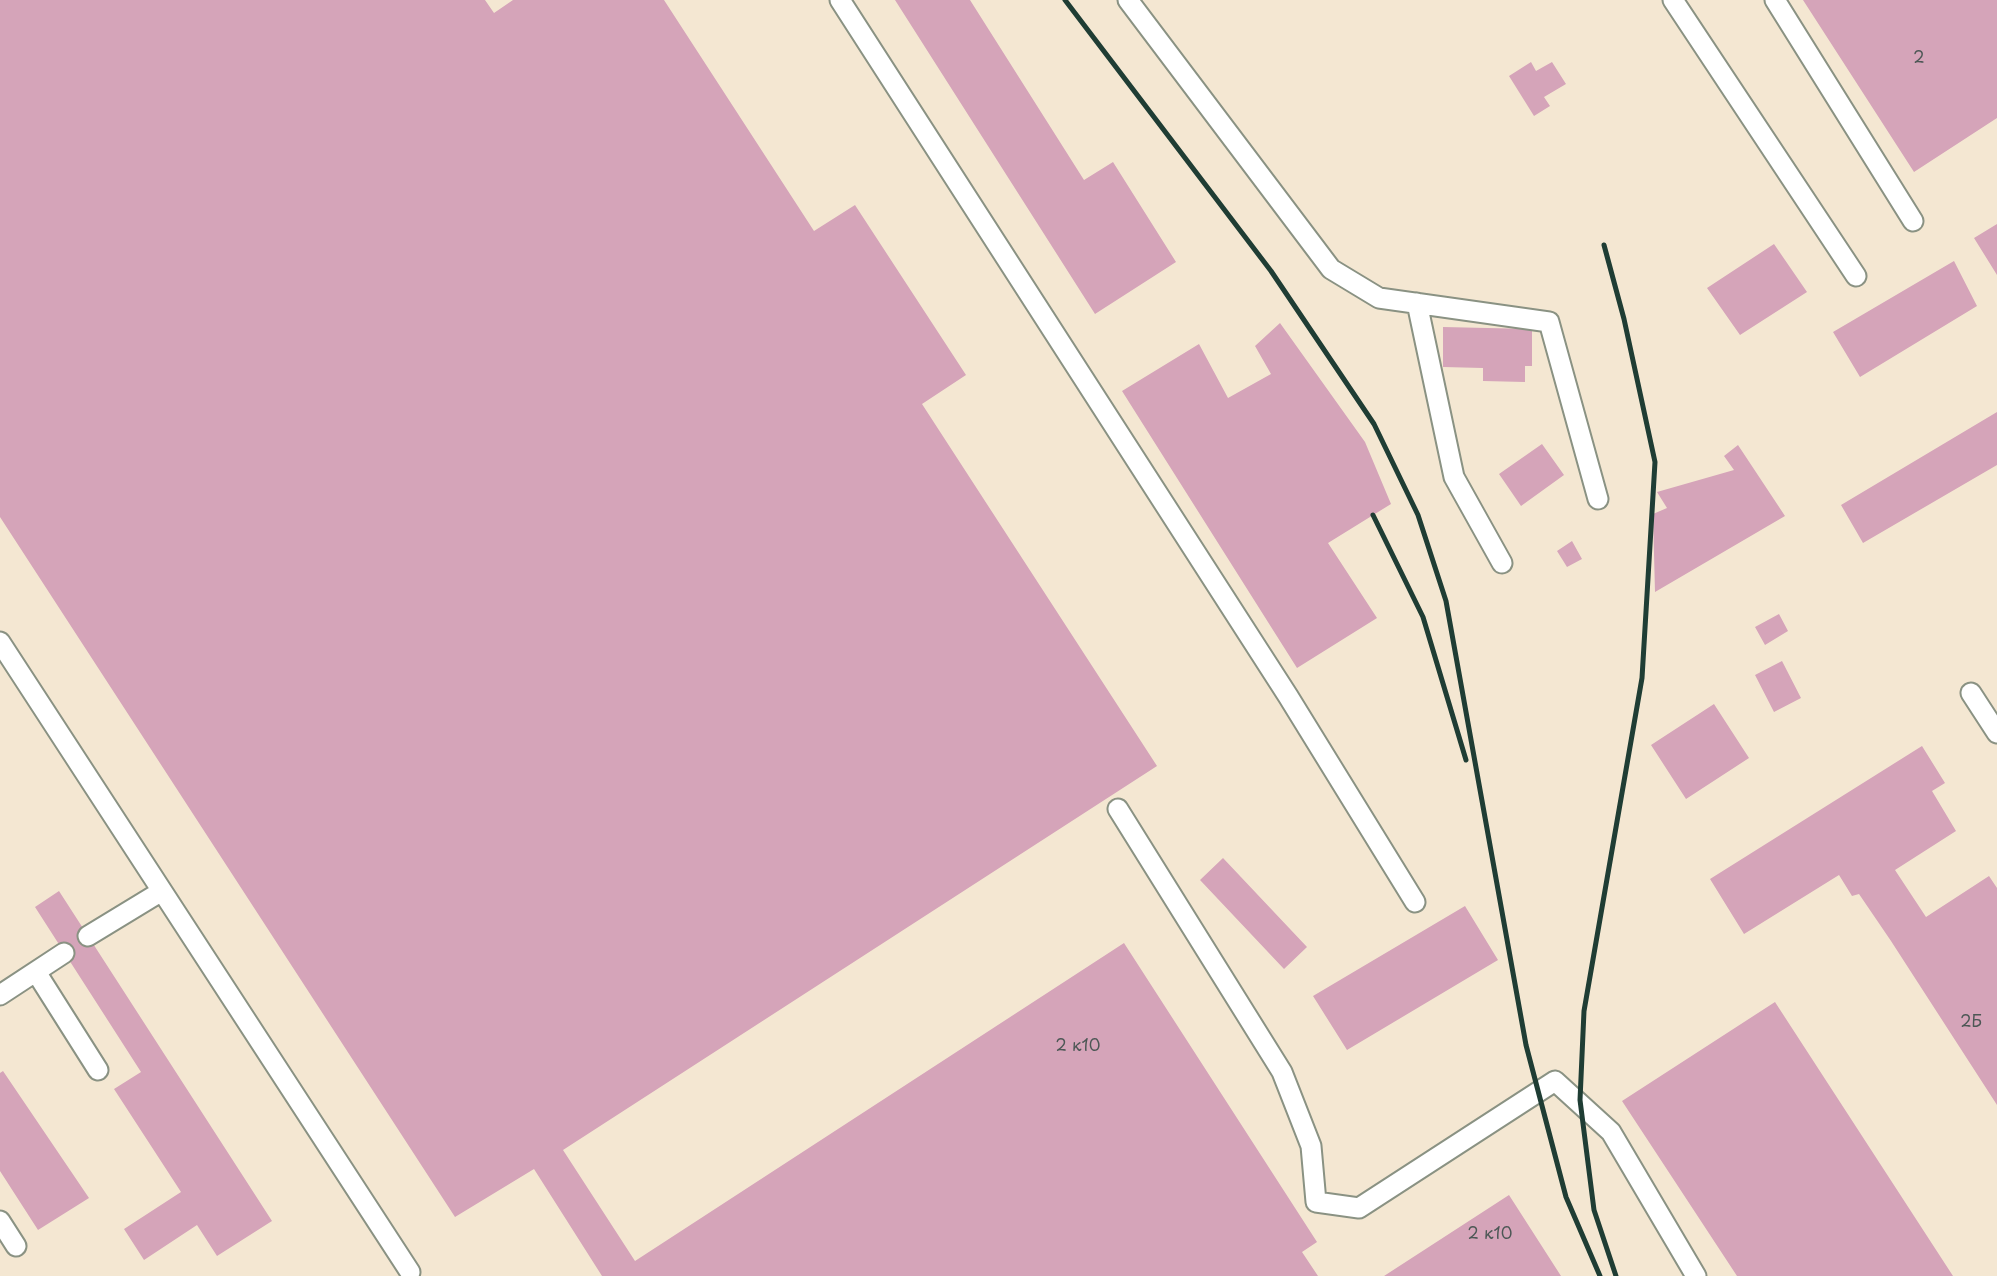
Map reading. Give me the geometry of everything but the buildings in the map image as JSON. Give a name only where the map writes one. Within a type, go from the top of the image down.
[{"type":"lane","points":[[840,0],[1281,684],[1415,902]]},
{"type":"lane","points":[[1128,0],[1331,269],[1379,298],[1549,322],[1598,499]]},
{"type":"lane","points":[[1673,0],[1856,276]]},
{"type":"lane","points":[[1775,0],[1913,221]]},
{"type":"lane","points":[[1417,303],[1454,477],[1502,563]]},
{"type":"lane","points":[[0,642],[410,1272]]},
{"type":"lane","points":[[1972,693],[1997,733]]},
{"type":"lane","points":[[1118,809],[1282,1072],[1311,1146],[1317,1202],[1359,1208],[1555,1081],[1611,1132],[1696,1276]]},
{"type":"lane","points":[[88,936],[162,891]]},
{"type":"lane","points":[[0,995],[64,953]]},
{"type":"lane","points":[[36,972],[98,1070]]},
{"type":"lane","points":[[0,1221],[16,1247]]},
{"type":"railway","points":[[1065,0],[1271,271],[1374,424],[1418,515],[1446,601],[1526,1045],[1566,1197],[1600,1276]]},
{"type":"railway","points":[[1604,245],[1624,319],[1655,462],[1642,678],[1584,1011],[1580,1100],[1594,1210],[1616,1276]]},
{"type":"railway","points":[[1373,515],[1423,617],[1466,760]]}]
